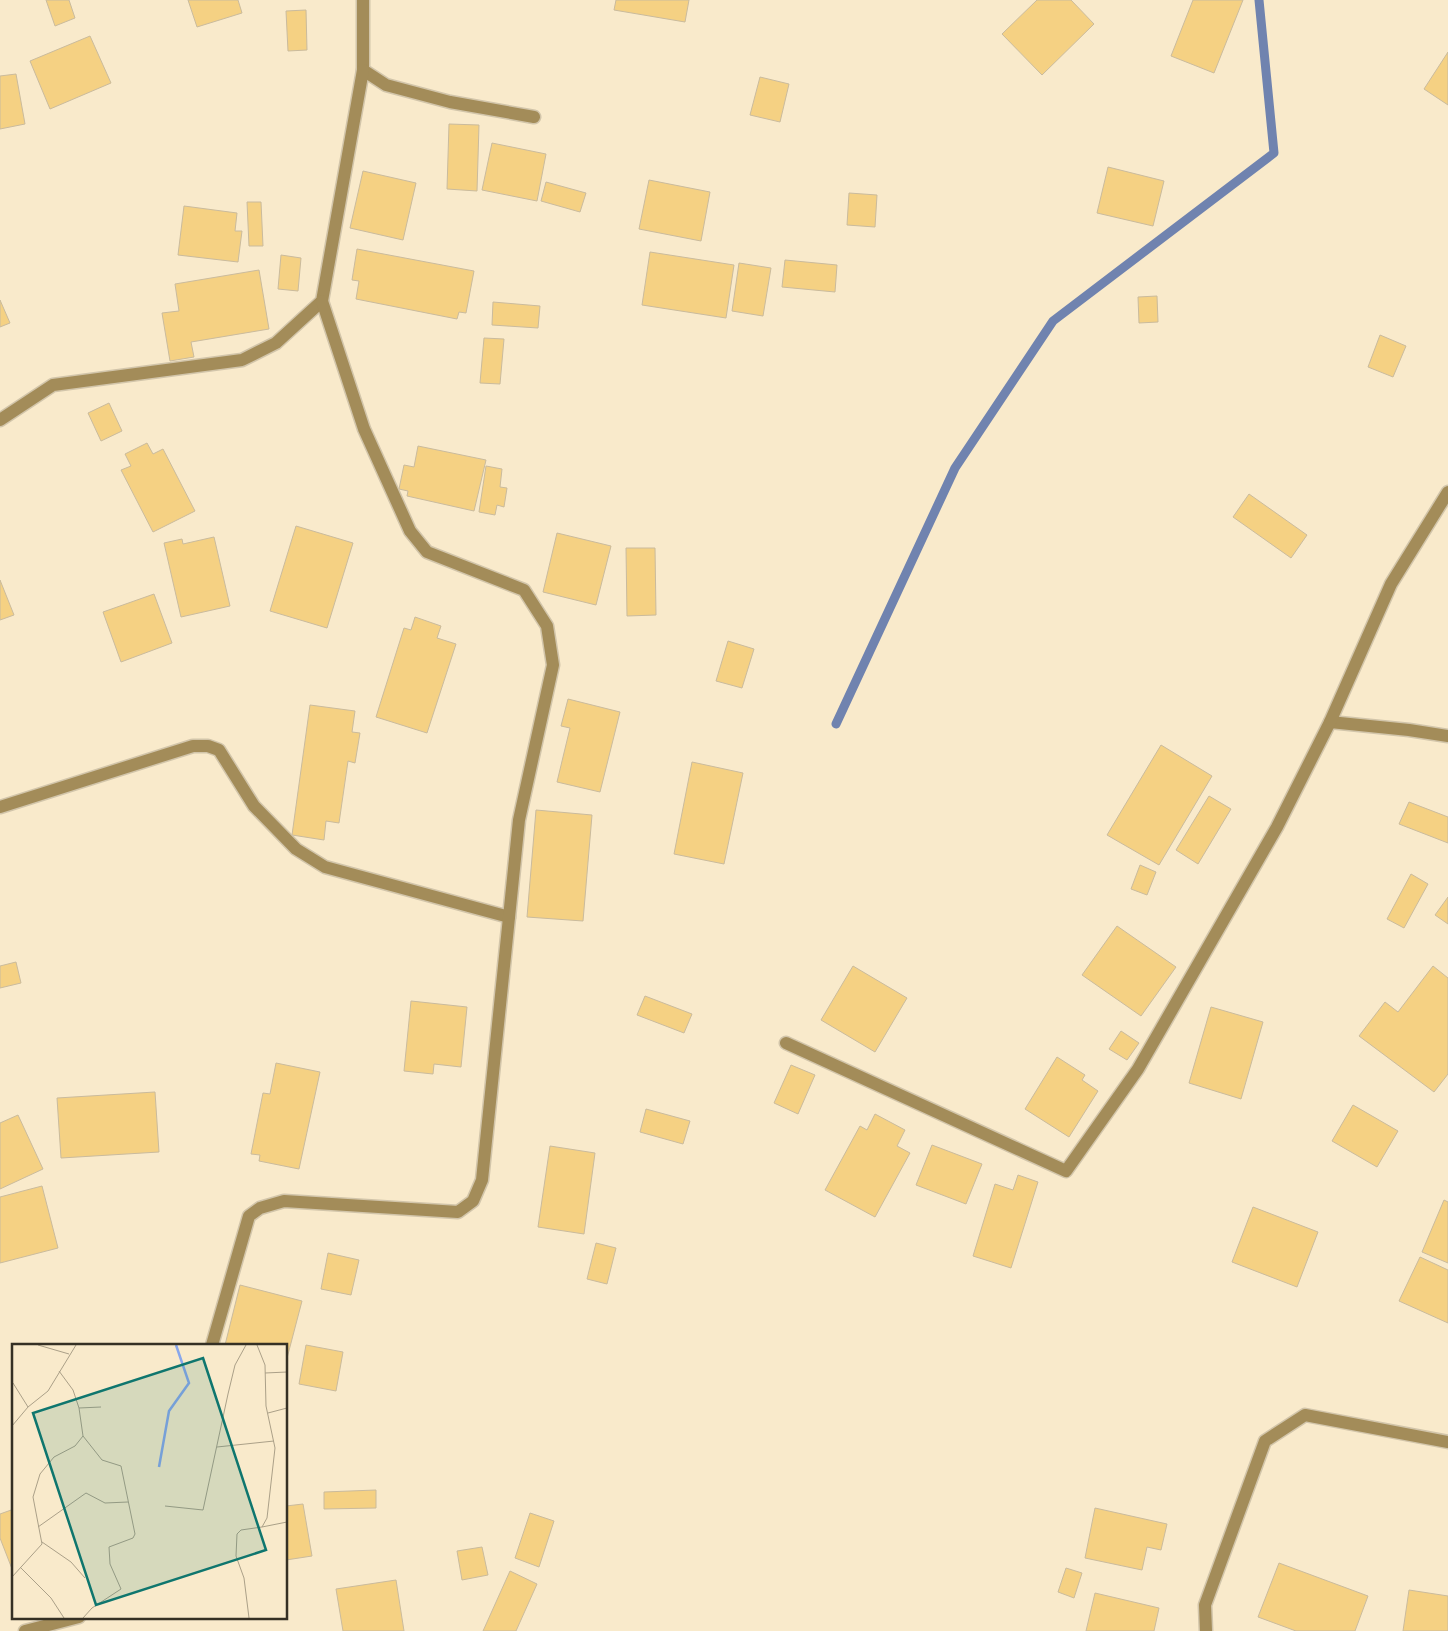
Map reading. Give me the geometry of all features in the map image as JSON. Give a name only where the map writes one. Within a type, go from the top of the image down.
[{"type":"street","points":[[212,1344],[250,1216],[260,1208],[284,1201],[458,1212],[474,1201],[482,1180],[519,820],[554,665],[547,626],[524,590],[427,552],[410,532],[364,429],[322,302],[363,70],[363,0]]},
{"type":"street","points":[[363,70],[386,85],[450,102],[534,117]]},
{"type":"street","points":[[0,420],[53,385],[242,360],[276,343],[322,302]]},
{"type":"street","points":[[786,1043],[1066,1171],[1138,1069],[1277,826],[1330,722],[1391,584],[1448,492]]},
{"type":"street","points":[[1330,722],[1448,736]]},
{"type":"street","points":[[0,807],[193,746],[208,746],[219,750],[254,806],[296,849],[325,867],[509,917]]},
{"type":"street","points":[[1206,1631],[1205,1606],[1265,1441],[1306,1415],[1448,1442]]},
{"type":"street","points":[[25,1631],[74,1618]]},
{"type":"building","points":[[46,0],[69,0],[75,18],[55,26]]},
{"type":"building","points":[[188,0],[238,0],[242,13],[197,27]]},
{"type":"building","points":[[616,0],[689,0],[685,22],[614,10]]},
{"type":"building","points":[[1037,0],[1071,0],[1094,24],[1042,75],[1002,34]]},
{"type":"building","points":[[1193,0],[1243,0],[1214,73],[1171,56]]},
{"type":"building","points":[[306,10],[307,50],[288,51],[286,11]]},
{"type":"building","points":[[90,36],[111,83],[50,109],[30,61]]},
{"type":"building","points":[[1448,52],[1448,105],[1424,89]]},
{"type":"building","points":[[16,74],[25,124],[0,129],[0,76]]},
{"type":"building","points":[[760,77],[789,84],[780,122],[750,115]]},
{"type":"building","points":[[449,124],[479,125],[477,191],[447,189]]},
{"type":"building","points":[[492,143],[546,154],[537,201],[482,190]]},
{"type":"building","points":[[1108,167],[1164,181],[1153,226],[1097,213]]},
{"type":"building","points":[[363,171],[416,183],[403,240],[350,228]]},
{"type":"building","points":[[649,180],[710,192],[701,241],[639,229]]},
{"type":"building","points":[[546,182],[586,193],[580,212],[541,201]]},
{"type":"building","points":[[849,193],[877,195],[875,227],[847,225]]},
{"type":"building","points":[[247,202],[261,202],[263,246],[249,246]]},
{"type":"building","points":[[184,206],[237,213],[235,231],[242,231],[238,262],[178,255]]},
{"type":"building","points":[[357,249],[474,271],[466,313],[459,312],[457,319],[356,299],[359,281],[352,280]]},
{"type":"building","points":[[650,252],[734,265],[726,318],[642,305]]},
{"type":"building","points":[[281,255],[301,258],[298,291],[278,289]]},
{"type":"building","points":[[785,260],[837,265],[835,292],[782,287]]},
{"type":"building","points":[[739,263],[771,268],[763,316],[732,311]]},
{"type":"building","points":[[259,270],[269,329],[191,342],[194,357],[170,361],[162,313],[179,311],[175,284]]},
{"type":"building","points":[[1157,296],[1158,322],[1139,323],[1138,297]]},
{"type":"building","points":[[0,300],[10,323],[0,327]]},
{"type":"building","points":[[493,302],[540,306],[538,328],[492,325]]},
{"type":"building","points":[[1380,335],[1406,346],[1393,377],[1368,367]]},
{"type":"building","points":[[484,338],[504,339],[500,384],[480,383]]},
{"type":"building","points":[[109,403],[122,431],[101,441],[88,413]]},
{"type":"building","points":[[147,443],[153,454],[163,449],[195,511],[153,532],[121,470],[131,466],[125,454]]},
{"type":"building","points":[[418,446],[486,460],[474,511],[407,496],[408,491],[399,489],[404,465],[414,467]]},
{"type":"building","points":[[486,466],[502,469],[500,487],[507,488],[504,507],[497,505],[495,515],[479,512]]},
{"type":"building","points":[[1249,494],[1307,535],[1291,558],[1233,517]]},
{"type":"building","points":[[296,526],[353,543],[327,628],[270,611]]},
{"type":"building","points":[[557,533],[611,546],[596,605],[543,592]]},
{"type":"building","points":[[214,537],[230,606],[181,617],[164,543],[182,539],[183,544]]},
{"type":"building","points":[[626,548],[655,548],[656,615],[627,616]]},
{"type":"building","points":[[0,580],[14,615],[0,620]]},
{"type":"building","points":[[154,594],[172,643],[121,662],[103,612]]},
{"type":"building","points":[[415,617],[441,626],[437,638],[456,644],[427,733],[376,717],[404,628],[411,630]]},
{"type":"building","points":[[728,641],[754,649],[742,688],[716,681]]},
{"type":"building","points":[[568,699],[620,712],[600,792],[557,782],[570,728],[561,726]]},
{"type":"building","points":[[310,705],[355,711],[352,732],[360,733],[355,763],[348,761],[339,823],[326,821],[324,840],[292,835]]},
{"type":"building","points":[[1161,745],[1212,776],[1159,865],[1107,835]]},
{"type":"building","points":[[692,762],[743,773],[724,864],[674,854]]},
{"type":"building","points":[[1209,796],[1231,809],[1198,864],[1176,850]]},
{"type":"building","points":[[1409,802],[1448,817],[1448,843],[1399,824]]},
{"type":"building","points":[[536,810],[592,815],[583,921],[527,917]]},
{"type":"building","points":[[1140,865],[1156,872],[1147,895],[1131,889]]},
{"type":"building","points":[[1411,874],[1428,884],[1404,928],[1387,919]]},
{"type":"building","points":[[1448,897],[1448,924],[1435,915]]},
{"type":"building","points":[[1117,926],[1176,967],[1141,1016],[1082,975]]},
{"type":"building","points":[[16,962],[21,983],[0,988],[0,966]]},
{"type":"building","points":[[853,966],[907,998],[875,1052],[821,1020]]},
{"type":"building","points":[[1433,966],[1448,978],[1448,1074],[1434,1092],[1359,1036],[1385,1002],[1398,1012]]},
{"type":"building","points":[[645,996],[692,1014],[684,1033],[637,1015]]},
{"type":"building","points":[[411,1001],[467,1007],[461,1067],[434,1064],[433,1074],[404,1071]]},
{"type":"building","points":[[1211,1007],[1263,1022],[1241,1099],[1189,1083]]},
{"type":"building","points":[[1121,1031],[1139,1043],[1127,1060],[1109,1049]]},
{"type":"building","points":[[1057,1057],[1085,1075],[1082,1080],[1098,1091],[1069,1137],[1025,1109]]},
{"type":"building","points":[[276,1063],[320,1072],[299,1169],[259,1161],[260,1155],[251,1154],[263,1093],[270,1094]]},
{"type":"building","points":[[791,1065],[815,1075],[798,1114],[774,1103]]},
{"type":"building","points":[[155,1092],[159,1152],[61,1158],[57,1098]]},
{"type":"building","points":[[1353,1105],[1398,1131],[1377,1167],[1332,1141]]},
{"type":"building","points":[[646,1109],[690,1121],[683,1144],[640,1132]]},
{"type":"building","points":[[875,1114],[905,1130],[897,1146],[910,1153],[875,1217],[825,1190],[860,1126],[867,1130]]},
{"type":"building","points":[[18,1115],[43,1169],[0,1189],[0,1123]]},
{"type":"building","points":[[932,1145],[982,1164],[966,1204],[916,1185]]},
{"type":"building","points":[[550,1146],[595,1153],[584,1234],[538,1227]]},
{"type":"building","points":[[1018,1175],[1038,1182],[1011,1268],[973,1256],[995,1184],[1013,1190]]},
{"type":"building","points":[[42,1186],[58,1248],[0,1263],[0,1197]]},
{"type":"building","points":[[1444,1200],[1448,1202],[1448,1263],[1422,1252]]},
{"type":"building","points":[[1253,1207],[1318,1232],[1297,1287],[1232,1262]]},
{"type":"building","points":[[596,1243],[616,1248],[607,1284],[587,1279]]},
{"type":"building","points":[[328,1253],[359,1260],[351,1295],[321,1289]]},
{"type":"building","points":[[1420,1257],[1448,1270],[1448,1323],[1399,1301]]},
{"type":"building","points":[[240,1285],[302,1301],[288,1354],[288,1344],[225,1344]]},
{"type":"building","points":[[306,1345],[343,1352],[336,1391],[299,1384]]},
{"type":"building","points":[[376,1490],[376,1508],[324,1509],[324,1492]]},
{"type":"building","points":[[303,1504],[312,1556],[288,1560],[288,1506]]},
{"type":"building","points":[[1095,1508],[1167,1524],[1161,1550],[1147,1547],[1142,1570],[1085,1558]]},
{"type":"building","points":[[12,1510],[12,1569],[0,1538],[0,1514]]},
{"type":"building","points":[[530,1513],[554,1521],[539,1567],[515,1558]]},
{"type":"building","points":[[482,1547],[488,1575],[462,1580],[457,1551]]},
{"type":"building","points":[[1279,1563],[1368,1596],[1355,1631],[1296,1631],[1258,1617]]},
{"type":"building","points":[[1066,1568],[1082,1573],[1074,1598],[1058,1592]]},
{"type":"building","points":[[510,1571],[537,1584],[516,1631],[483,1631]]},
{"type":"building","points":[[396,1580],[404,1631],[343,1631],[336,1589]]},
{"type":"building","points":[[1409,1590],[1448,1596],[1448,1631],[1403,1631]]},
{"type":"building","points":[[1095,1593],[1159,1608],[1154,1631],[1086,1631]]},
{"type":"waterway","points":[[836,724],[955,468],[1053,321],[1274,153],[1259,0]]}]
